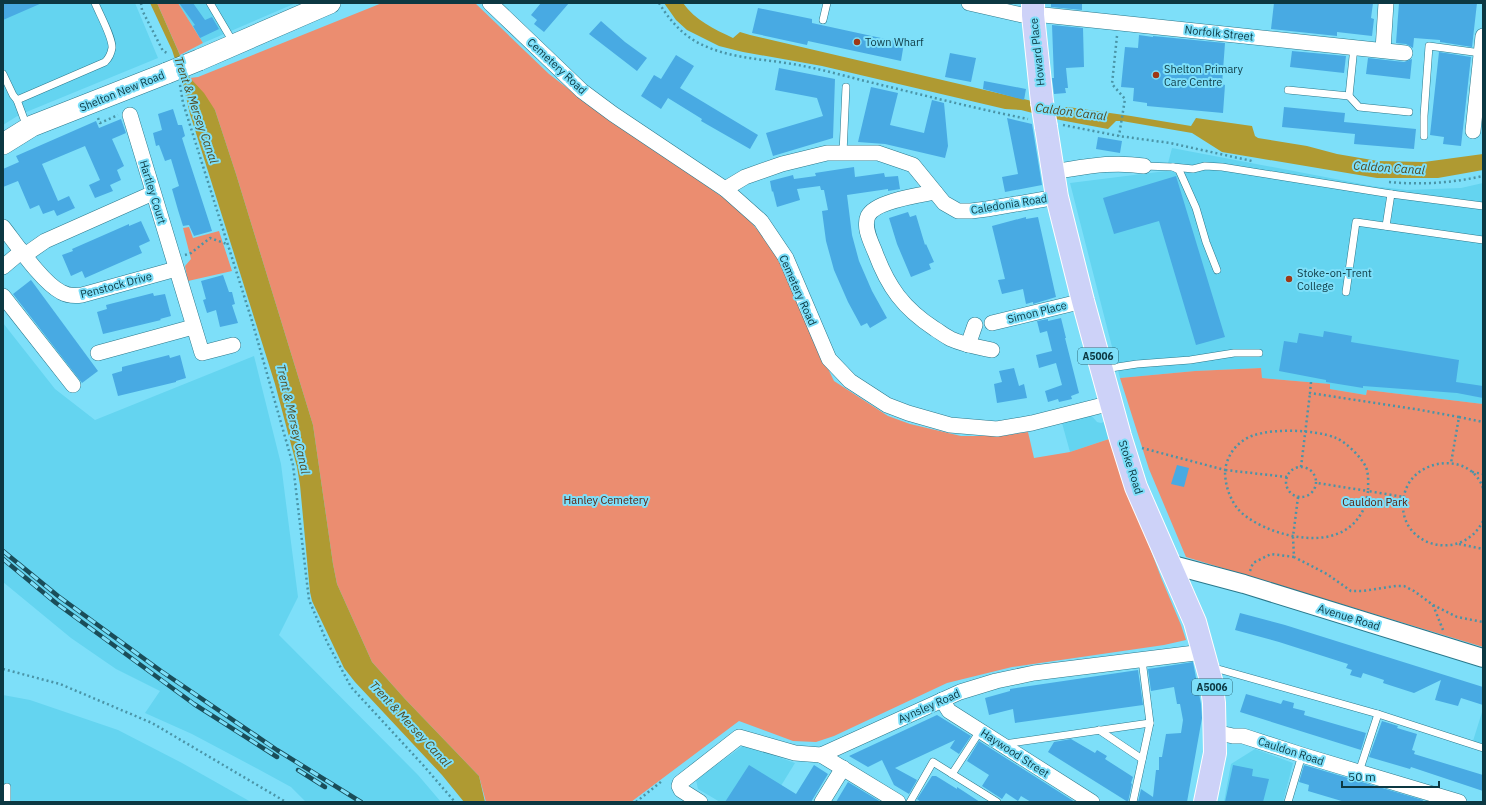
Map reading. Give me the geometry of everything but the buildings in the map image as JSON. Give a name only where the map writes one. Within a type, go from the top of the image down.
[{"type":"main road","name":"Shelton New Road","points":[[3,144],[28,129],[199,60],[330,3]]},
{"type":"main road","name":"Howard Place","points":[[1033,9],[1042,102],[1046,126]]},
{"type":"main road","name":"Stoke Road","points":[[1046,126],[1057,197],[1083,301],[1120,436],[1136,487],[1194,622],[1205,658],[1214,704],[1215,732],[1215,753],[1205,802]]},
{"type":"street","name":"Cemetery Road","points":[[490,3],[582,92],[725,189],[761,221],[786,258],[829,359],[850,381],[887,405],[950,426],[997,429],[1032,423],[1111,403]]},
{"type":"street","name":"Norfolk Street","points":[[969,3],[1022,15],[1033,9],[1044,15],[1405,53]]},
{"type":"street","points":[[1382,50],[1386,3]]},
{"type":"street","points":[[1473,131],[1483,36]]},
{"type":"street","name":"Hartley Court","points":[[130,115],[202,353],[232,345]]},
{"type":"street","name":"Caledonia Road","points":[[725,189],[746,176],[782,164],[827,153],[878,153],[913,165],[944,203],[958,211],[987,209],[1057,197]]},
{"type":"street","points":[[1052,172],[1104,164],[1125,163],[1144,166]]},
{"type":"street","points":[[3,267],[23,253],[45,241],[153,192]]},
{"type":"street","points":[[935,192],[891,202],[874,209],[868,216],[867,227],[881,267],[890,286],[904,304],[919,319],[950,339],[968,345],[992,350]]},
{"type":"street","name":"Penstock Drive","points":[[3,227],[47,281],[61,292],[72,296],[82,295],[174,264]]},
{"type":"street","points":[[3,296],[73,386]]},
{"type":"street","name":"Simon Place","points":[[992,323],[1083,301]]},
{"type":"street","points":[[968,345],[975,325]]},
{"type":"street","points":[[98,354],[193,327]]},
{"type":"street","name":"Avenue Road","points":[[1169,564],[1244,584],[1483,658]]},
{"type":"street","name":"Avenue Road","points":[[1180,588],[1215,577]]},
{"type":"street","name":"Aynsley Road","points":[[700,802],[681,790],[679,786],[680,783],[739,737],[795,753],[821,755],[960,692],[996,681],[1034,673],[1142,660],[1205,658]]},
{"type":"street","name":"Haywood Street","points":[[942,700],[949,711],[1092,802]]},
{"type":"street","name":"Cauldon Road","points":[[1215,732],[1233,736],[1243,736],[1459,802]]},
{"type":"street","points":[[821,755],[898,802]]},
{"type":"street","points":[[822,802],[843,768]]},
{"type":"lane","points":[[17,100],[105,62],[110,57],[112,47],[109,35],[95,3]]},
{"type":"lane","points":[[210,3],[234,45]]},
{"type":"lane","points":[[823,20],[827,3]]},
{"type":"lane","points":[[1424,136],[1429,46],[1482,55]]},
{"type":"lane","points":[[1349,96],[1354,47]]},
{"type":"lane","points":[[3,74],[17,100],[28,129]]},
{"type":"lane","points":[[843,153],[846,86]]},
{"type":"lane","points":[[1288,90],[1349,96],[1359,107],[1409,112]]},
{"type":"lane","points":[[1144,166],[1193,169],[1205,166],[1222,167],[1391,194],[1483,206]]},
{"type":"lane","points":[[1173,167],[1179,170],[1183,176],[1196,208],[1206,242],[1217,270]]},
{"type":"lane","points":[[1386,226],[1391,194]]},
{"type":"lane","points":[[1346,292],[1356,222],[1483,240]]},
{"type":"lane","points":[[1102,369],[1234,354],[1259,353]]},
{"type":"lane","points":[[1205,658],[1483,748]]},
{"type":"lane","points":[[1133,802],[1150,723],[1142,660]]},
{"type":"lane","points":[[1359,772],[1378,714]]},
{"type":"lane","points":[[1002,745],[1150,723]]},
{"type":"lane","points":[[952,774],[980,730]]},
{"type":"lane","points":[[1099,730],[1142,759]]},
{"type":"lane","points":[[1288,802],[1302,755]]},
{"type":"lane","points":[[910,802],[934,762],[997,802]]},
{"type":"lane","points":[[7,787],[7,802]]},
{"type":"path","points":[[141,3],[142,10],[172,70],[252,321],[293,465],[310,600],[318,621],[327,642],[351,687],[455,802]]},
{"type":"path","points":[[1118,22],[1112,84],[1125,99],[1119,136]]},
{"type":"path","points":[[174,264],[210,238],[227,245]]},
{"type":"path","points":[[1301,467],[1311,382]]},
{"type":"path","points":[[1310,393],[1415,409],[1483,422]]},
{"type":"path","points":[[1451,463],[1459,418]]},
{"type":"path","points":[[1269,432],[1305,432],[1317,433],[1336,438],[1360,458],[1366,468],[1368,478],[1368,492],[1362,512],[1350,527],[1336,534],[1317,539],[1293,537],[1260,525],[1235,506],[1226,488],[1224,470],[1227,460],[1238,444],[1245,439],[1254,435],[1269,432]]},
{"type":"path","points":[[1120,436],[1142,448],[1224,470],[1286,477]]},
{"type":"path","points":[[1483,474],[1471,471],[1461,465],[1440,462],[1419,471],[1408,485],[1404,497],[1404,514],[1407,522],[1416,534],[1428,542],[1437,545],[1446,546],[1459,544],[1467,540],[1479,529],[1483,521]]},
{"type":"path","points":[[1301,467],[1311,470],[1315,474],[1317,483],[1315,490],[1307,497],[1298,497],[1290,493],[1287,488],[1286,477],[1291,470],[1301,467]]},
{"type":"path","points":[[1471,471],[1481,483],[1483,488]]},
{"type":"path","points":[[1317,483],[1404,497]]},
{"type":"path","points":[[1294,557],[1293,537],[1298,497]]},
{"type":"path","points":[[1459,544],[1483,549]]},
{"type":"path","points":[[1244,584],[1253,563],[1271,554],[1294,557],[1327,574],[1352,591],[1404,586],[1414,591],[1433,605],[1457,617],[1483,622]]},
{"type":"path","points":[[1433,605],[1448,647]]},
{"type":"path","points":[[3,669],[60,684],[152,723],[286,802]]},
{"type":"path","points":[[636,802],[662,781]]},
{"type":"shaded area","points":[[3,3],[135,3],[158,58],[19,115],[3,125]]},
{"type":"shaded area","points":[[178,3],[296,3],[203,43]]},
{"type":"shaded area","name":"Stoke-on-Trent College","points":[[1172,148],[1372,186],[1407,190],[1461,188],[1483,183],[1483,404],[1367,390],[1366,395],[1330,389],[1329,384],[1261,378],[1261,368],[1195,371],[1120,378],[1070,183],[1166,171]]},
{"type":"shaded area","points":[[3,323],[55,389],[95,420],[254,356],[281,464],[298,597],[279,635],[418,775],[441,802],[306,802],[291,787],[192,734],[145,713],[160,691],[116,669],[71,638],[3,582]]},
{"type":"shaded area","points":[[1090,414],[1097,422],[1104,422],[1109,439],[1070,452],[1062,423]]},
{"type":"shaded area","points":[[3,695],[30,700],[118,730],[182,763],[251,802],[3,802]]},
{"type":"shaded area","points":[[1483,709],[1483,744],[1473,741]]},
{"type":"shaded area","points":[[744,745],[795,763],[771,802],[720,802],[698,789],[696,780]]},
{"type":"shaded area","points":[[1255,749],[1293,763],[1283,802],[1224,802],[1231,764]]},
{"type":"green space","points":[[157,3],[178,3],[203,43],[180,55]]},
{"type":"green space","name":"Hanley Cemetery","points":[[382,3],[475,3],[549,74],[601,114],[728,201],[749,220],[767,241],[782,265],[810,332],[834,381],[888,416],[910,424],[961,436],[1002,436],[1028,432],[1034,458],[1070,452],[1109,439],[1186,640],[1164,645],[1012,667],[947,683],[834,736],[816,742],[793,741],[739,721],[631,802],[486,802],[479,776],[405,699],[372,662],[337,584],[313,425],[215,110],[190,78],[198,77]]},
{"type":"green space","points":[[189,227],[193,238],[219,231],[232,271],[188,281],[185,266],[191,259],[183,228]]},
{"type":"green space","name":"Cauldon Park","points":[[1261,368],[1262,378],[1330,384],[1330,389],[1366,395],[1367,390],[1483,404],[1483,647],[1186,557],[1149,469],[1120,378],[1195,371]]},
{"type":"water","name":"Trent & Mersey Canal","points":[[150,3],[157,3],[190,78],[204,93],[215,110],[236,174],[313,425],[337,584],[372,662],[405,699],[479,776],[485,802],[464,802],[442,775],[355,682],[344,668],[312,601],[297,467],[275,384],[190,114],[183,84],[172,50]]},
{"type":"water","name":"Caldon Canal","points":[[664,3],[683,3],[699,19],[733,38],[740,32],[1058,107],[1068,107],[1131,116],[1191,126],[1196,118],[1252,126],[1255,136],[1258,138],[1307,146],[1337,154],[1378,161],[1424,162],[1483,154],[1483,170],[1438,178],[1377,178],[1222,152],[1192,133],[1122,121],[1116,121],[1108,129],[1060,120],[1021,110],[1005,109],[822,66],[743,52],[719,46],[687,30],[676,20]]},
{"type":"railway","points":[[3,551],[58,596],[161,671],[277,750],[361,802]]},
{"type":"railway","points":[[3,559],[56,603],[194,704],[277,757]]},
{"type":"railway","points":[[298,770],[325,787]]},
{"type":"place","name":"Town Wharf","points":[[857,42]]},
{"type":"place","name":"Shelton Primary Care Centre","points":[[1156,75]]},
{"type":"place","name":"Stoke-on-Trent College","points":[[1289,279]]}]
